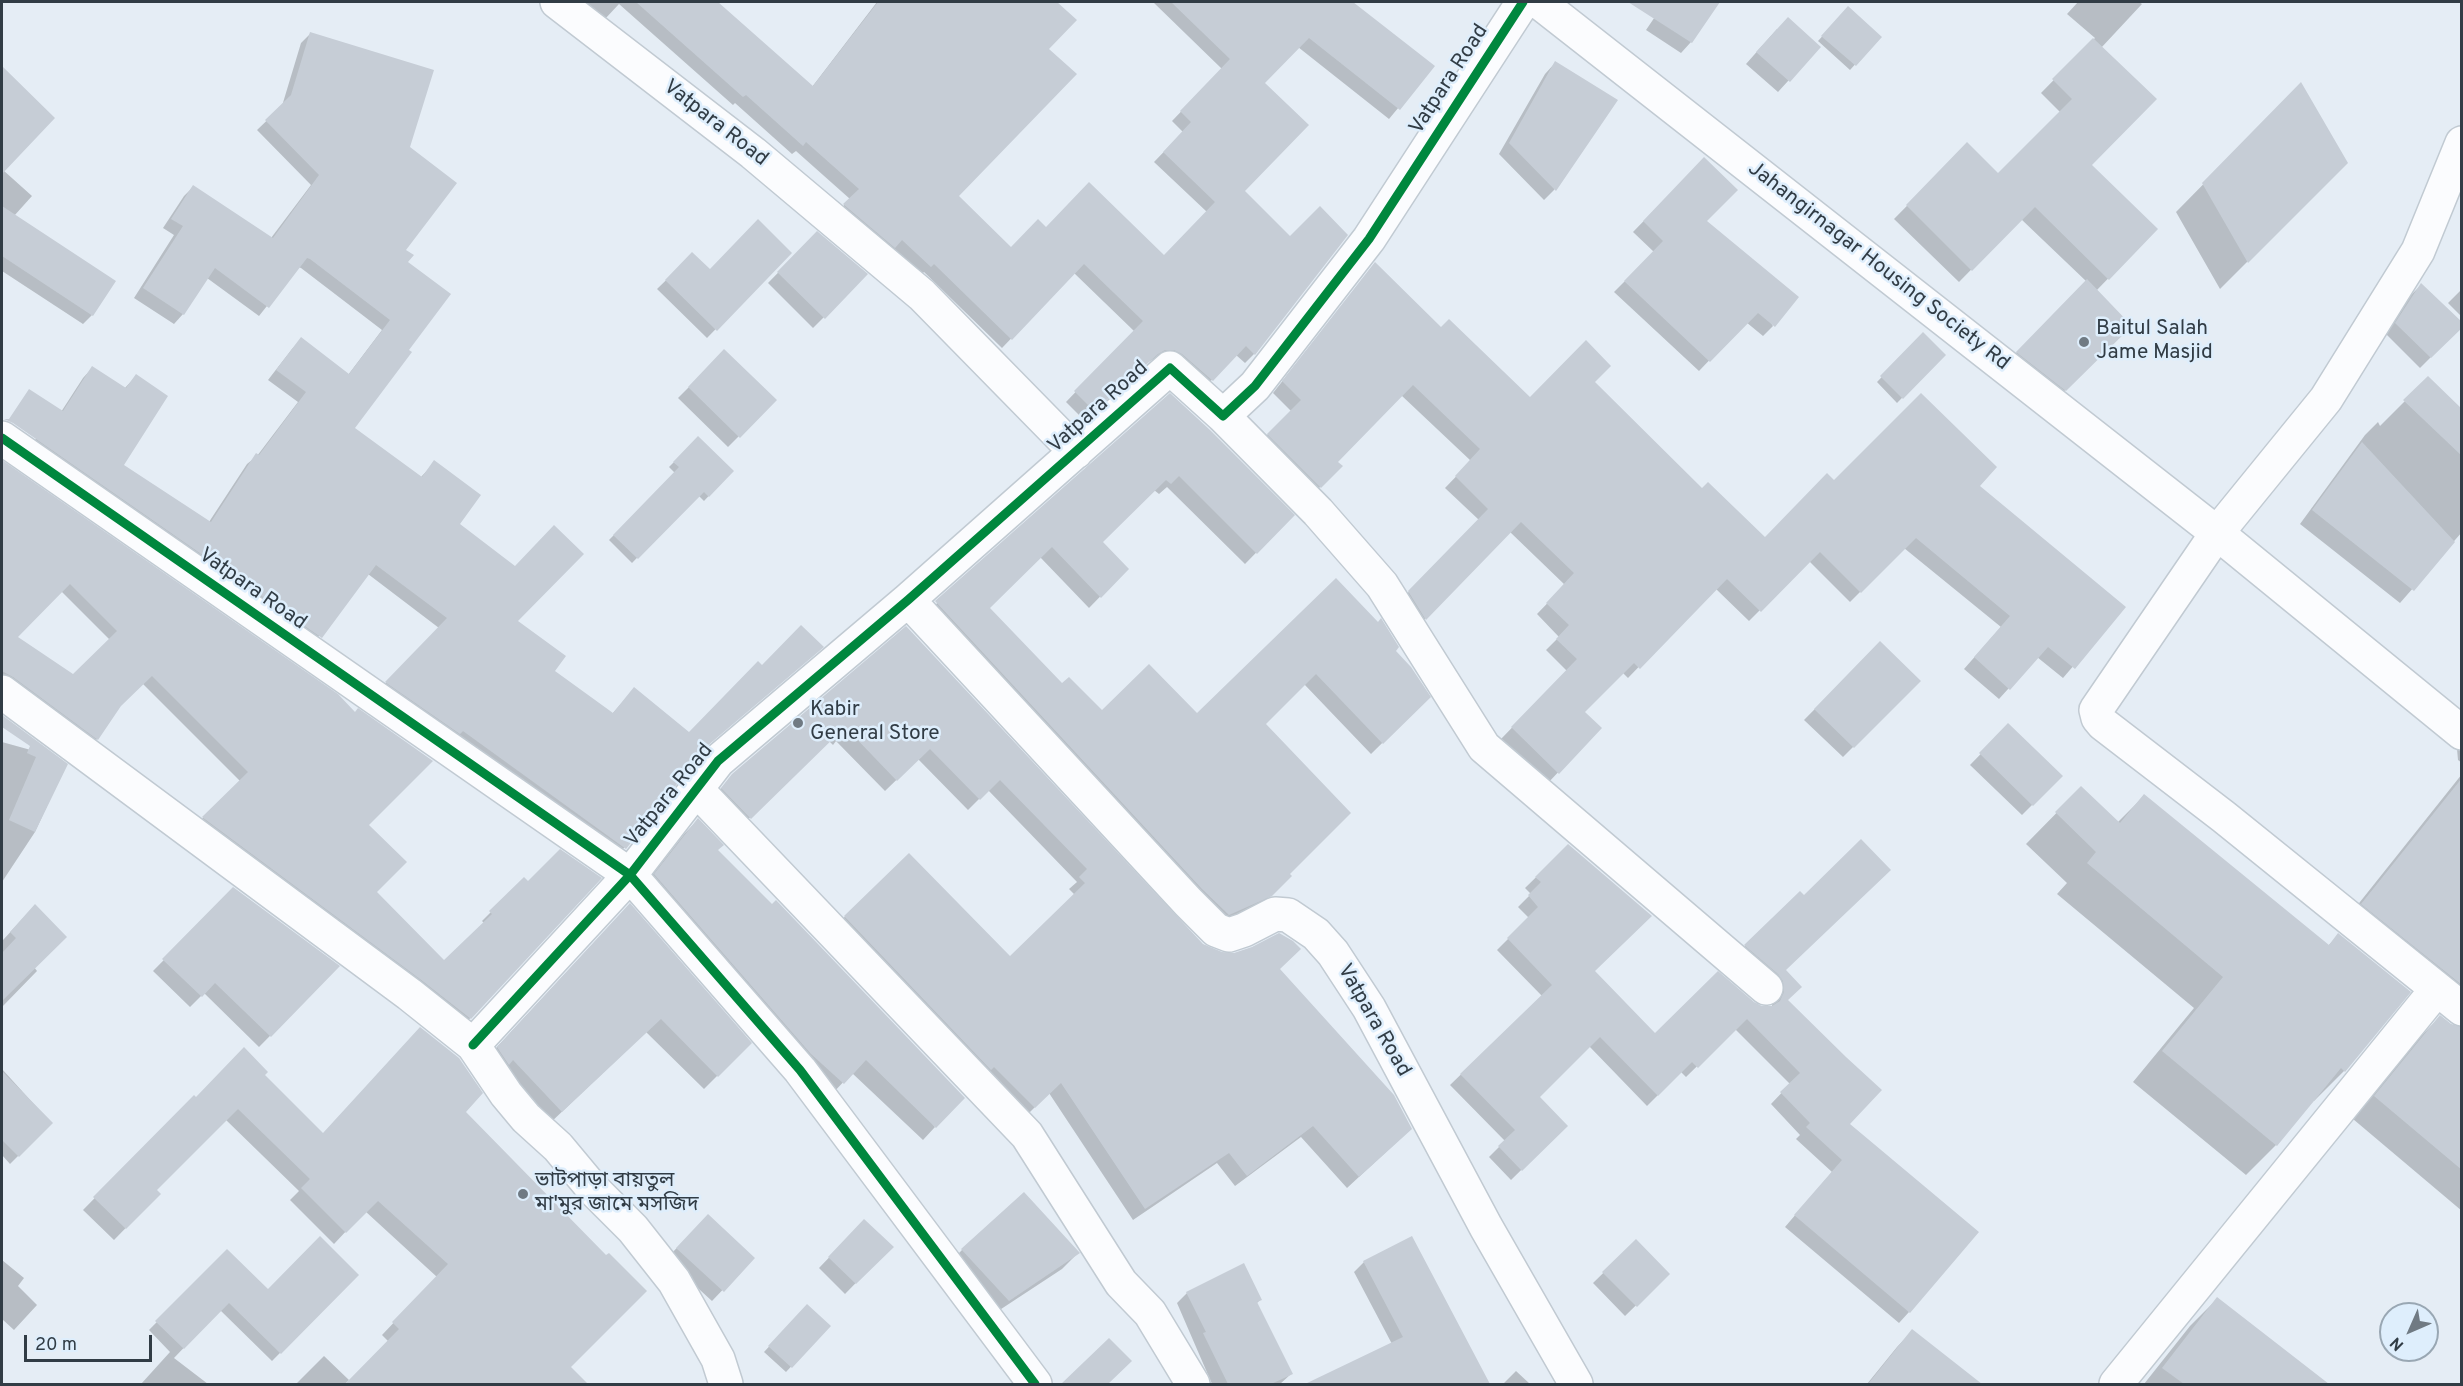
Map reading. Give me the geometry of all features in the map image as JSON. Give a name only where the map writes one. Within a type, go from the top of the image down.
[{"type":"street","name":"Vatpara Road","points":[[557,2],[753,153],[922,295],[1076,452]]},
{"type":"street","name":"Vatpara Road","points":[[473,1044],[630,875],[718,761],[908,600],[1170,368],[1223,416],[1255,386],[1369,239],[1523,2]]},
{"type":"street","name":"Jahangirnagar Housing Society Rd","points":[[1539,2],[2217,533],[2462,733]]},
{"type":"street","points":[[2462,143],[2418,251],[2325,399],[2217,533],[2097,708],[2098,718],[2103,724],[2224,817],[2462,1009]]},
{"type":"street","points":[[1223,416],[1318,512],[1382,585],[1484,747],[1766,988]]},
{"type":"street","name":"Vatpara Road","points":[[2,438],[630,875]]},
{"type":"street","name":"Vatpara Road","points":[[908,600],[1216,930],[1229,935],[1275,914],[1288,915],[1316,934],[1333,953],[1369,1008],[1486,1227],[1576,1384]]},
{"type":"street","points":[[2,692],[473,1044],[506,1094],[526,1118],[558,1147],[593,1189],[633,1229],[674,1281],[718,1359],[726,1384]]},
{"type":"street","points":[[696,789],[1027,1135],[1121,1283],[1150,1313],[1193,1384]]},
{"type":"street","points":[[630,875],[800,1070],[1035,1384]]},
{"type":"street","points":[[2116,1384],[2437,989]]},
{"type":"building","points":[[636,2],[718,2],[813,86],[878,2],[1057,2],[1077,20],[1049,49],[1077,74],[959,196],[1011,247],[1038,219],[1046,227],[1089,182],[1164,255],[1215,202],[1163,152],[1191,122],[1180,111],[1230,59],[1171,2],[1353,2],[1435,66],[1400,110],[1309,38],[1265,83],[1309,125],[1245,191],[1290,236],[1320,206],[1348,235],[1255,355],[1246,346],[1213,381],[1182,354],[1174,350],[1165,350],[1094,411],[1074,391],[1143,321],[1084,264],[1012,340],[934,264],[931,267],[902,240],[895,248],[843,204],[859,189],[806,142],[803,146],[746,95],[743,97]]},
{"type":"building","points":[[1628,2],[1720,2],[1692,43]]},
{"type":"building","points":[[1848,6],[1882,37],[1856,66],[1821,36]]},
{"type":"building","points":[[1788,17],[1821,47],[1790,82],[1756,52]]},
{"type":"building","points":[[310,32],[434,70],[410,147],[457,183],[406,250],[414,255],[408,262],[451,294],[409,350],[412,352],[355,428],[422,477],[434,460],[481,495],[460,524],[515,566],[554,525],[584,554],[518,621],[566,656],[555,671],[613,713],[634,687],[689,732],[758,661],[762,665],[801,625],[824,647],[706,747],[626,849],[463,731],[460,734],[385,682],[447,618],[376,565],[322,638],[13,423],[4,419],[9,419],[29,389],[63,411],[92,366],[126,388],[136,374],[168,396],[124,465],[211,522],[256,453],[259,455],[306,392],[276,370],[301,337],[349,374],[390,320],[310,259],[307,258],[269,308],[215,268],[184,315],[143,288],[183,226],[171,219],[193,185],[273,238],[319,175],[265,120],[291,95]]},
{"type":"building","points":[[2093,38],[2157,99],[2092,165],[2158,229],[2109,280],[2035,207],[1972,271],[1906,205],[1967,142],[1998,173],[2072,99],[2052,79]]},
{"type":"building","points":[[1555,61],[1618,100],[1556,191],[1509,143]]},
{"type":"building","points":[[2,66],[55,118],[2,174]]},
{"type":"building","points":[[2301,82],[2348,163],[2248,263],[2202,183]]},
{"type":"building","points":[[1704,157],[1738,190],[1707,221],[1799,297],[1775,327],[1758,313],[1710,362],[1624,281],[1663,241],[1643,221]]},
{"type":"building","points":[[2,206],[116,281],[93,316],[2,256]]},
{"type":"building","points":[[758,219],[792,253],[717,331],[665,280],[692,252],[710,269]]},
{"type":"building","points":[[817,231],[868,274],[825,319],[777,272]]},
{"type":"building","points":[[1375,262],[1441,327],[1449,319],[1530,397],[1586,340],[1611,366],[1595,382],[1702,488],[1708,482],[1765,537],[1827,473],[1834,480],[1921,393],[1997,467],[1980,486],[2126,607],[2075,669],[2048,647],[2010,690],[1974,657],[2010,616],[1916,538],[1861,593],[1820,552],[1761,612],[1727,579],[1640,669],[1634,663],[1585,712],[1602,728],[1559,774],[1511,727],[1577,659],[1556,639],[1569,625],[1546,603],[1574,573],[1521,522],[1426,620],[1408,591],[1488,509],[1455,476],[1480,449],[1413,385],[1338,462],[1343,466],[1321,488],[1267,434],[1301,400],[1282,381]]},
{"type":"building","name":"Baitul Salah Jame Masjid","points":[[2087,279],[2132,326],[2066,391],[2016,352]]},
{"type":"building","points":[[2421,283],[2462,322],[2462,328],[2431,358],[2395,323]]},
{"type":"building","points":[[1923,332],[1946,355],[1903,399],[1880,376]]},
{"type":"building","points":[[724,349],[777,400],[740,438],[688,387]]},
{"type":"building","points":[[2428,376],[2462,409],[2462,456],[2403,400]]},
{"type":"building","points":[[1170,393],[1295,515],[1257,554],[1179,476],[1171,484],[1166,480],[1103,542],[1129,569],[1101,598],[1052,547],[990,608],[1062,683],[1069,677],[1102,710],[1149,664],[1197,713],[1336,578],[1378,622],[1381,618],[1399,647],[1396,651],[1411,667],[1431,697],[1383,744],[1316,674],[1266,724],[1351,813],[1290,874],[1292,876],[1272,896],[1229,915],[1202,889],[935,601]]},
{"type":"building","points":[[698,436],[734,471],[709,497],[704,492],[638,559],[613,535],[679,467],[673,462]]},
{"type":"building","points":[[2362,442],[2455,542],[2414,591],[2312,510]]},
{"type":"building","points":[[2,460],[338,694],[355,712],[358,708],[433,761],[369,825],[407,862],[377,892],[444,960],[492,914],[489,911],[524,877],[528,881],[560,849],[602,878],[471,1019],[202,817],[248,772],[152,676],[121,706],[98,740],[2,671]],"holes":[[[70,584],[117,631],[73,674],[18,637]]]},
{"type":"building","points":[[906,626],[1203,944],[1222,952],[1234,953],[1252,947],[1279,933],[1293,941],[1301,949],[1280,969],[1394,1095],[1412,1129],[1359,1177],[1313,1126],[1247,1176],[1229,1153],[1145,1209],[1061,1083],[1035,1108],[994,1067],[991,1070],[844,916],[909,853],[1010,956],[1085,883],[1079,877],[1087,869],[1000,780],[980,800],[930,749],[897,781],[849,731],[845,735],[841,731],[751,819],[721,788],[732,774]]},
{"type":"building","points":[[1880,641],[1921,681],[1854,748],[1814,709]]},
{"type":"building","points":[[2,715],[68,764],[35,832],[9,820],[36,757],[27,753],[30,746],[2,727]]},
{"type":"building","points":[[2008,723],[2063,776],[2033,806],[1979,753]]},
{"type":"building","points":[[2462,778],[2462,985],[2361,904]]},
{"type":"building","points":[[2081,786],[2120,823],[2144,794],[2329,945],[2338,933],[2411,992],[2345,1072],[2341,1068],[2277,1146],[2162,1051],[2223,977],[2087,863],[2096,852],[2055,812]]},
{"type":"building","points":[[698,818],[724,845],[718,850],[772,904],[776,900],[965,1098],[936,1128],[866,1060],[844,1084],[811,1054],[654,874]]},
{"type":"building","points":[[1861,839],[1891,870],[1786,970],[1802,987],[1788,1000],[1882,1090],[1850,1124],[1979,1232],[1910,1313],[1794,1215],[1842,1160],[1806,1127],[1810,1123],[1780,1092],[1800,1073],[1747,1019],[1698,1068],[1692,1062],[1658,1096],[1600,1037],[1540,1097],[1568,1126],[1522,1171],[1498,1146],[1515,1130],[1460,1074],[1552,985],[1507,938],[1538,907],[1528,895],[1541,882],[1535,877],[1568,844],[1652,916],[1595,971],[1655,1033],[1718,971],[1754,1002],[1762,1006],[1772,1006],[1780,1001],[1784,992],[1783,981],[1744,945],[1800,891],[1804,895]]},
{"type":"building","points":[[233,887],[340,966],[271,1037],[215,983],[202,997],[162,959]]},
{"type":"building","points":[[630,903],[752,1043],[718,1077],[661,1019],[562,1112],[513,1060],[509,1065],[497,1047]]},
{"type":"building","points":[[35,904],[67,937],[2,1001],[2,953],[16,938],[10,932]]},
{"type":"building","points":[[2440,1015],[2451,1024],[2462,1027],[2462,1170],[2374,1096]]},
{"type":"building","points":[[420,1027],[459,1058],[483,1093],[466,1112],[606,1255],[609,1253],[647,1291],[571,1367],[588,1384],[345,1384],[399,1329],[392,1322],[448,1264],[378,1201],[346,1233],[301,1188],[310,1179],[238,1109],[157,1190],[161,1194],[126,1229],[93,1197],[244,1047],[268,1072],[265,1075],[323,1133]]},
{"type":"building","points":[[2,1071],[53,1123],[19,1157],[2,1140]]},
{"type":"building","points":[[1024,1192],[1080,1253],[1009,1301],[961,1249]]},
{"type":"building","points":[[708,1214],[755,1258],[724,1292],[676,1248]]},
{"type":"building","points":[[864,1219],[894,1247],[856,1284],[828,1257]]},
{"type":"building","points":[[320,1236],[359,1275],[281,1354],[229,1303],[184,1349],[155,1321],[227,1249],[268,1289]]},
{"type":"building","points":[[1412,1236],[1490,1384],[1305,1384],[1403,1337],[1363,1261]]},
{"type":"building","points":[[1636,1239],[1670,1274],[1637,1307],[1602,1272]]},
{"type":"building","points":[[1244,1263],[1262,1300],[1257,1302],[1293,1374],[1271,1384],[1228,1384],[1186,1292]]},
{"type":"building","points":[[2217,1297],[2329,1384],[2184,1384],[2162,1368]]},
{"type":"building","points":[[807,1304],[831,1326],[792,1368],[768,1346]]},
{"type":"building","points":[[1912,1329],[1982,1384],[1868,1384]]},
{"type":"building","points":[[1109,1338],[1132,1361],[1108,1384],[1061,1384]]},
{"type":"cycle path","points":[[473,1045],[630,875],[718,761],[908,600],[1170,368],[1223,416],[1255,386],[1369,239],[1523,2]]},
{"type":"cycle path","points":[[2,438],[630,875],[800,1070],[1035,1384]]},
{"type":"place","name":"Baitul Salah Jame Masjid","points":[[2084,342]]},
{"type":"place","name":"Kabir General Store","points":[[798,723]]},
{"type":"place","name":"ভাটপাড়া বায়তুল মা'মুর জামে মসজিদ","points":[[523,1194]]}]
